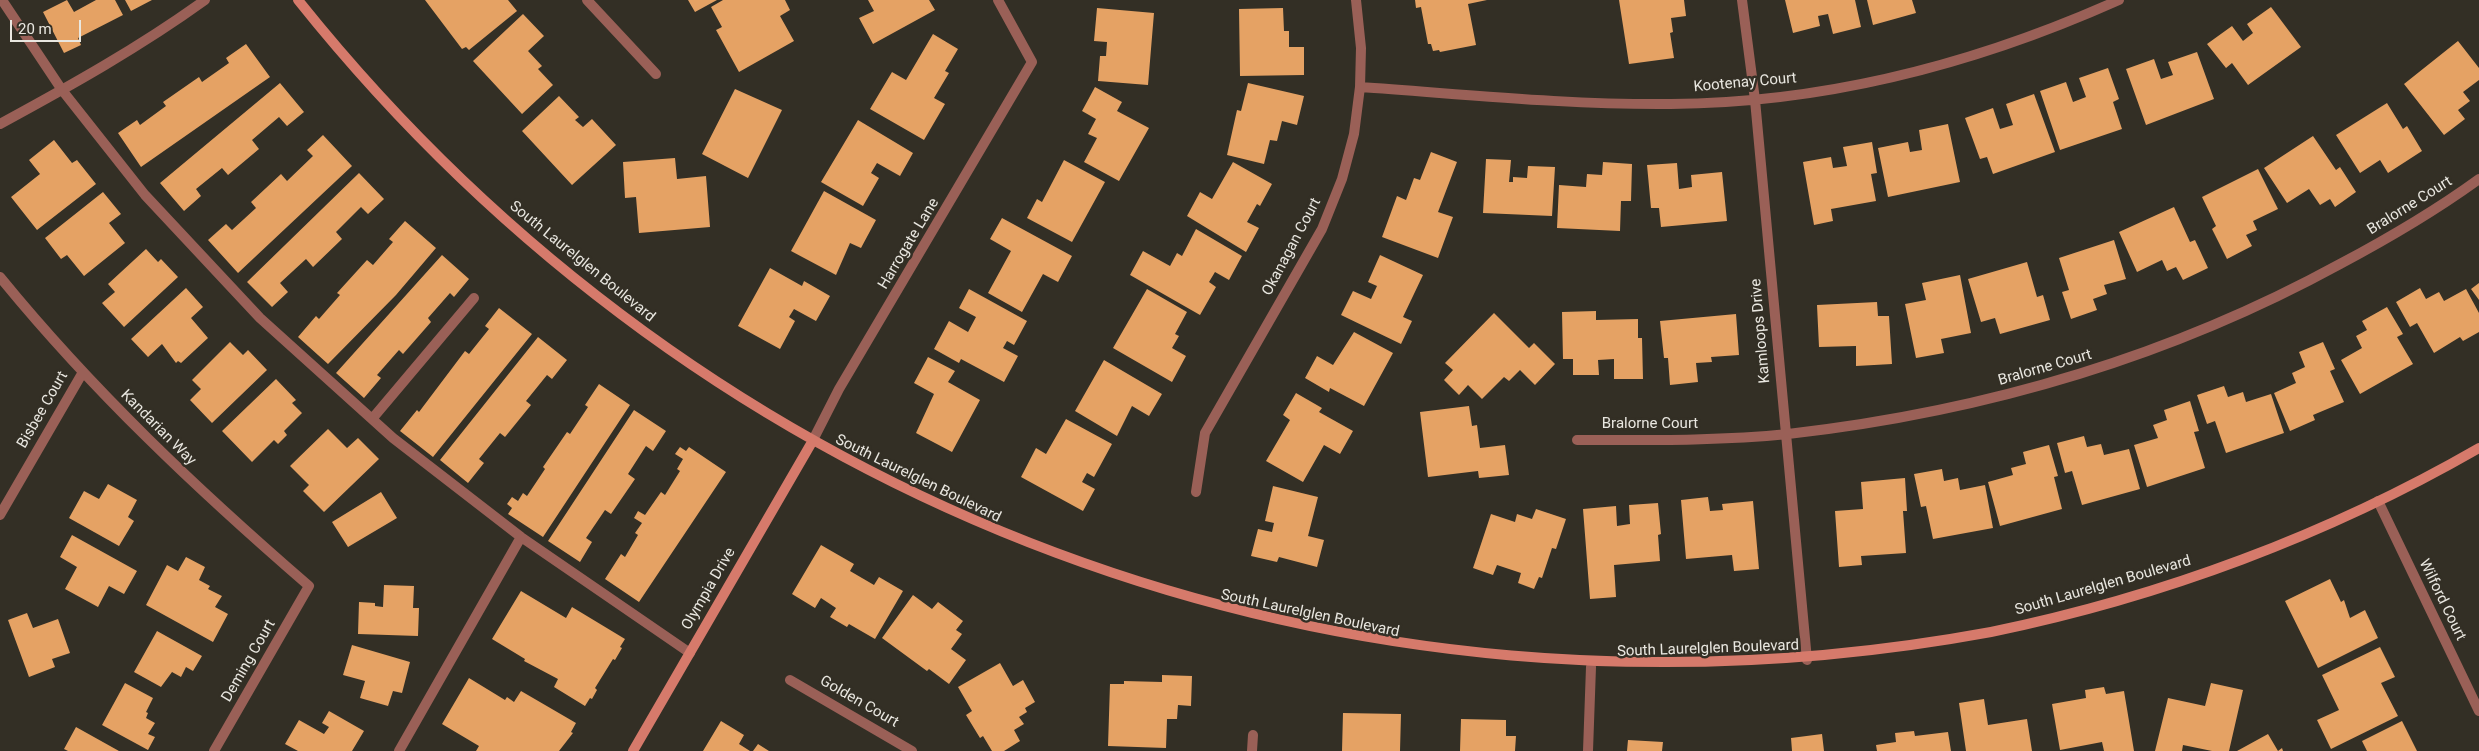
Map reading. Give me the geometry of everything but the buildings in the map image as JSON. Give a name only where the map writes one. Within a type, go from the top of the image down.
[{"type":"street","points":[[2,0],[62,90],[145,195],[254,311],[372,418],[521,537],[690,652]]},
{"type":"street","points":[[0,124],[165,29],[205,0]]},
{"type":"street","name":"South Laurelglen Boulevard","points":[[298,0],[366,80],[432,150],[502,216],[574,278],[650,337],[730,392],[812,442],[915,497],[994,534],[1076,566],[1159,594],[1266,623],[1329,636],[1415,651],[1502,661],[1591,667],[1737,666],[1807,660],[1923,646],[2038,622],[2122,600],[2206,573],[2288,542],[2378,502],[2479,448]]},
{"type":"street","points":[[587,0],[656,74]]},
{"type":"street","name":"Harrogate Lane","points":[[812,442],[839,389],[1032,62],[998,0]]},
{"type":"street","name":"Okanagan Court","points":[[1196,492],[1205,433],[1322,229],[1342,180],[1354,134],[1360,87],[1361,48],[1356,0]]},
{"type":"street","name":"Kamloops Drive","points":[[1742,0],[1754,100],[1807,660]]},
{"type":"street","name":"Kootenay Court","points":[[1360,87],[1595,103],[1672,104],[1754,100],[1841,88],[1908,74],[1982,54],[2055,28],[2119,0]]},
{"type":"street","name":"Bralorne Court","points":[[1577,440],[1714,439],[1786,434],[1886,421],[1985,401],[2082,374],[2154,350],[2224,322],[2293,290],[2382,242],[2479,179]]},
{"type":"street","name":"Kandarian Way","points":[[0,277],[136,429],[221,510],[309,586]]},
{"type":"street","points":[[372,418],[474,298]]},
{"type":"street","name":"Bisbee Court","points":[[0,515],[83,372]]},
{"type":"street","name":"Olympia Drive","points":[[633,751],[812,442]]},
{"type":"street","name":"Wilford Court","points":[[2378,502],[2479,711]]},
{"type":"street","points":[[399,751],[521,537]]},
{"type":"street","name":"Deming Court","points":[[214,751],[309,586]]},
{"type":"street","points":[[1588,751],[1591,667]]},
{"type":"street","name":"Golden Court","points":[[790,680],[912,751]]},
{"type":"street","points":[[1252,751],[1253,735]]}]
